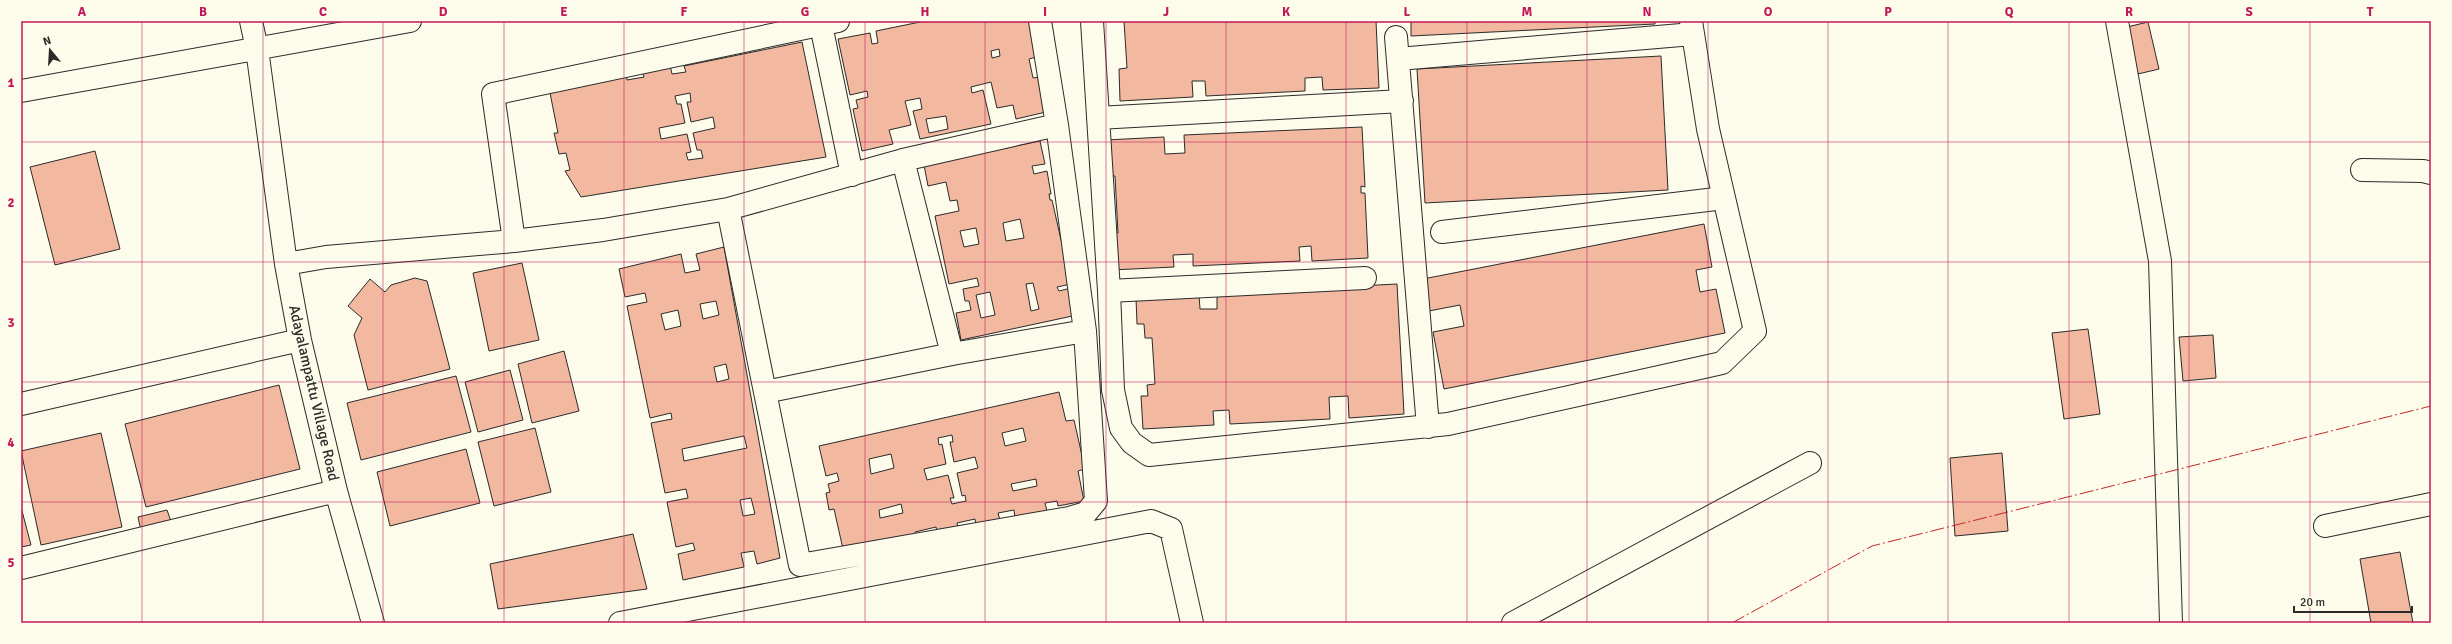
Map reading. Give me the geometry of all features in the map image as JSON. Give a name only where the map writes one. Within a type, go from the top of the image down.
[{"type":"street","name":"Adayalampattu Village Road","points":[[21,568],[336,491],[300,340],[286,264],[257,49],[250,21]]},
{"type":"street","points":[[21,91],[410,21]]},
{"type":"street","points":[[728,209],[800,565],[1069,518],[1086,513],[1096,501],[1085,331],[1057,125],[1040,21]]},
{"type":"street","points":[[1092,21],[1109,292],[1113,390],[1121,428],[1132,443],[1150,455],[1448,424],[1722,363],[1755,330],[1708,129],[1692,27],[1398,59]]},
{"type":"street","points":[[2117,21],[2160,261],[2171,623]]},
{"type":"street","points":[[514,241],[493,94],[830,23],[852,175]]},
{"type":"street","points":[[1396,37],[1428,426]]},
{"type":"street","points":[[1098,118],[1402,101]]},
{"type":"street","points":[[286,264],[326,257],[514,241],[603,230],[728,209],[903,160],[1057,125]]},
{"type":"street","points":[[903,160],[952,354]]},
{"type":"street","points":[[2362,170],[2423,171],[2431,173]]},
{"type":"street","points":[[1442,232],[1724,198]]},
{"type":"street","points":[[1109,292],[1365,278]]},
{"type":"street","points":[[765,392],[952,354],[1085,331]]},
{"type":"street","points":[[21,404],[300,340]]},
{"type":"street","points":[[1513,623],[1810,463]]},
{"type":"street","points":[[336,491],[373,623]]},
{"type":"street","points":[[2325,526],[2431,504]]},
{"type":"street","points":[[620,623],[1151,521],[1171,529],[1192,623]]},
{"type":"building","points":[[925,21],[1029,21],[1036,57],[1029,59],[1033,78],[1039,77],[1046,112],[1016,119],[1013,105],[997,108],[991,82],[971,87],[972,93],[983,90],[991,124],[920,139],[913,111],[922,109],[920,98],[905,101],[911,125],[889,130],[893,144],[862,151],[853,109],[858,108],[856,100],[868,97],[867,91],[850,95],[838,39],[870,33],[872,44],[878,43],[876,31]],"holes":[[[999,49],[1000,56],[992,58],[991,51]],[[946,116],[948,129],[929,133],[926,119]]]},
{"type":"building","points":[[1124,21],[1376,21],[1379,88],[1323,90],[1322,77],[1305,78],[1305,91],[1206,96],[1205,81],[1192,81],[1193,97],[1120,101],[1119,69],[1127,68]]},
{"type":"building","points":[[1411,21],[1655,21],[1655,24],[1411,36]]},
{"type":"building","points":[[2148,22],[2159,69],[2138,74],[2127,27]]},
{"type":"building","points":[[802,42],[826,157],[581,197],[565,171],[570,170],[566,153],[559,154],[554,133],[558,133],[549,88],[626,72],[627,80],[644,77],[642,71],[670,65],[672,74],[686,72],[684,66]],"holes":[[[690,93],[691,102],[687,102],[691,122],[713,117],[715,128],[693,133],[697,150],[701,150],[703,158],[688,160],[686,153],[691,152],[687,134],[661,139],[659,128],[685,123],[681,104],[677,104],[675,96]]]},
{"type":"building","points":[[1661,56],[1668,190],[1425,203],[1417,69]]},
{"type":"building","points":[[1362,127],[1365,187],[1361,186],[1361,193],[1365,193],[1368,258],[1312,261],[1311,246],[1299,247],[1300,261],[1193,266],[1193,254],[1173,255],[1174,267],[1111,270],[1110,233],[1118,233],[1115,176],[1107,176],[1106,140],[1164,137],[1165,154],[1185,153],[1184,135]]},
{"type":"building","points":[[1040,141],[1045,164],[1032,166],[1034,174],[1047,171],[1051,194],[1049,194],[1050,200],[1052,200],[1071,284],[1057,287],[1059,291],[1071,288],[1077,315],[961,340],[956,313],[971,310],[969,301],[965,301],[963,289],[979,286],[977,278],[949,284],[935,216],[959,211],[957,200],[950,201],[946,182],[928,186],[924,165]],"holes":[[[1020,219],[1024,238],[1006,241],[1003,223]],[[976,228],[979,244],[964,247],[960,231]],[[1033,283],[1039,309],[1031,311],[1026,284]],[[990,292],[995,315],[981,318],[976,295]]]},
{"type":"building","points":[[95,151],[120,249],[55,265],[30,167]]},
{"type":"building","points":[[1704,224],[1712,267],[1696,270],[1700,292],[1716,289],[1725,333],[1444,389],[1433,332],[1464,326],[1460,305],[1429,311],[1423,279]]},
{"type":"building","points":[[724,247],[780,558],[757,564],[754,551],[741,553],[744,567],[683,580],[678,554],[695,550],[693,543],[676,547],[667,502],[688,498],[686,489],[665,493],[651,423],[672,419],[671,413],[650,418],[627,306],[647,302],[645,293],[625,297],[619,269],[681,254],[685,273],[700,270],[696,254]],"holes":[[[716,301],[719,315],[703,319],[700,304]],[[678,310],[681,326],[665,330],[661,314]],[[726,364],[729,379],[717,382],[714,367]],[[744,436],[747,448],[684,461],[682,449]],[[751,498],[755,514],[743,516],[740,500]]]},
{"type":"building","points":[[522,263],[539,340],[489,351],[473,273]]},
{"type":"building","points":[[415,278],[427,281],[450,369],[368,390],[354,335],[362,318],[348,306],[370,279],[385,292],[391,285]]},
{"type":"building","points":[[1397,284],[1404,414],[1349,418],[1348,396],[1329,397],[1330,419],[1230,424],[1229,410],[1213,411],[1214,425],[1143,429],[1141,396],[1148,396],[1147,385],[1155,384],[1152,338],[1145,338],[1144,324],[1137,324],[1136,298],[1199,295],[1200,309],[1217,309],[1217,293]]},
{"type":"building","points":[[2088,329],[2100,414],[2064,419],[2052,333]]},
{"type":"building","points":[[2213,335],[2216,378],[2183,381],[2179,337]]},
{"type":"building","points":[[564,351],[579,411],[532,423],[518,364]]},
{"type":"building","points":[[510,370],[523,420],[478,432],[465,382]]},
{"type":"building","points":[[456,376],[471,432],[361,460],[347,403]]},
{"type":"building","points":[[279,385],[300,469],[146,507],[125,424]]},
{"type":"building","points":[[1059,392],[1066,421],[1074,420],[1085,469],[1078,471],[1084,501],[1058,506],[1057,501],[1045,503],[1047,511],[1015,518],[1014,510],[998,513],[1000,520],[976,525],[975,519],[957,523],[958,528],[937,532],[936,527],[915,532],[917,539],[843,549],[834,509],[829,510],[826,493],[830,492],[828,484],[839,481],[837,473],[826,476],[819,446]],"holes":[[[1023,428],[1026,441],[1005,446],[1002,433]],[[952,435],[953,442],[950,442],[954,462],[975,457],[978,468],[957,473],[962,496],[965,495],[966,501],[952,504],[950,498],[954,498],[948,475],[927,480],[924,469],[946,464],[942,444],[939,445],[938,438]],[[891,454],[894,468],[871,474],[869,459]],[[1036,479],[1037,486],[1013,491],[1011,484]],[[901,504],[903,513],[880,518],[879,510]]]},
{"type":"building","points":[[535,428],[551,492],[494,506],[478,442]]},
{"type":"building","points":[[101,433],[122,527],[41,545],[21,451]]},
{"type":"building","points":[[466,449],[480,503],[390,526],[377,472]]},
{"type":"building","points":[[2002,453],[2008,531],[1955,536],[1950,458]]},
{"type":"building","points":[[21,507],[31,545],[21,547]]},
{"type":"building","points":[[167,510],[172,524],[141,531],[138,517]]},
{"type":"building","points":[[633,534],[647,589],[498,609],[490,564]]},
{"type":"building","points":[[2400,552],[2413,623],[2371,623],[2360,559]]},
{"type":"power","points":[[1732,623],[1872,546],[2431,406]]}]
